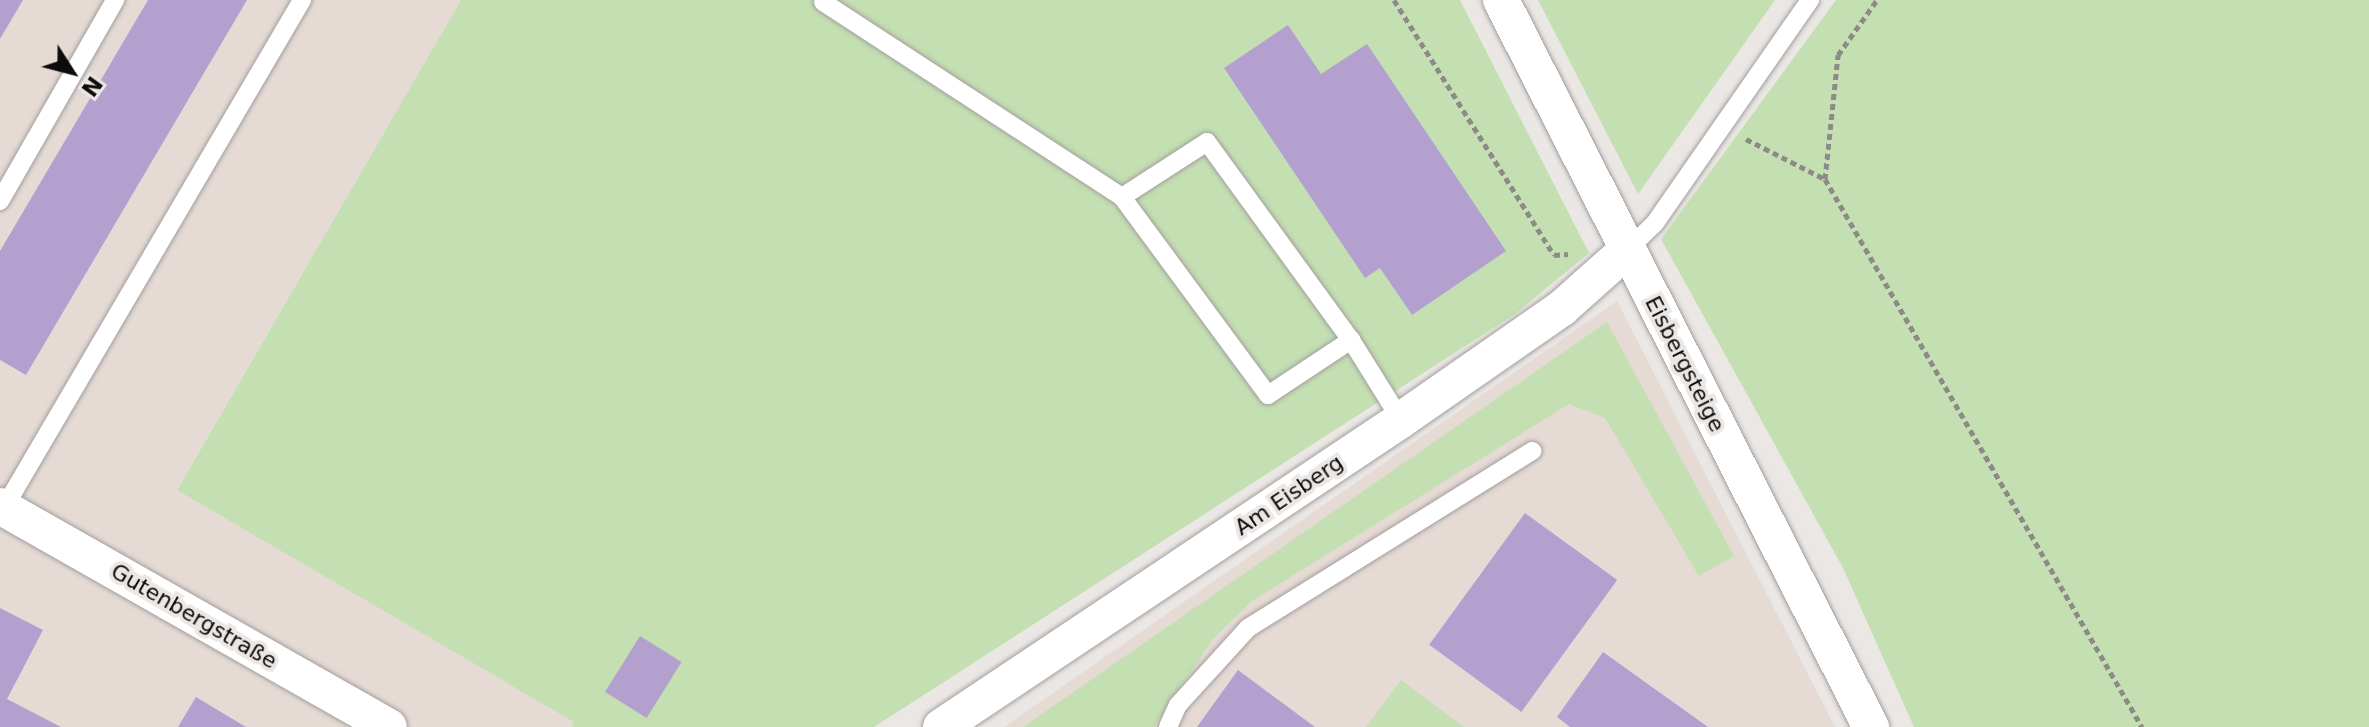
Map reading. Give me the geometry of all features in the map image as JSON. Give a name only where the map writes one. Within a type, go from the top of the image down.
[{"type":"street","name":"Eisbergsteige","points":[[1501,0],[1871,727]]},
{"type":"street","name":"Am Eisberg","points":[[941,727],[1401,420],[1562,308],[1627,250]]},
{"type":"street","name":"Gutenbergstraße","points":[[2,507],[389,727]]},
{"type":"lane","points":[[0,201],[115,0]]},
{"type":"lane","points":[[2,507],[302,0]]},
{"type":"lane","points":[[1627,250],[1655,223],[1810,0]]},
{"type":"lane","points":[[823,2],[1122,197],[1268,395],[1351,340]]},
{"type":"lane","points":[[1122,197],[1207,142],[1351,340],[1401,420]]},
{"type":"lane","points":[[1168,727],[1178,705],[1248,628],[1532,451]]},
{"type":"path","points":[[1394,0],[1554,255],[1627,250]]},
{"type":"path","points":[[1825,179],[1838,55],[1877,0]]},
{"type":"path","points":[[1720,126],[1825,179],[2142,727]]},
{"type":"shaded area","points":[[0,0],[461,0],[177,489],[575,722],[572,727],[0,727]]},
{"type":"shaded area","points":[[1617,301],[1835,727],[1004,727]]},
{"type":"green space","points":[[461,0],[1460,0],[1589,253],[1515,314],[874,727],[572,727],[574,722],[177,490]]},
{"type":"green space","points":[[1538,0],[1775,0],[1638,194]]},
{"type":"green space","points":[[1836,0],[2369,0],[2369,727],[1914,727],[1843,568],[1661,239]]},
{"type":"green space","points":[[1607,322],[1734,556],[1699,576],[1605,418],[1569,404],[1252,601],[1213,639],[1154,727],[1023,727]]},
{"type":"green space","points":[[1401,680],[1464,727],[1366,727]]},
{"type":"building","points":[[0,0],[23,0],[0,39]]},
{"type":"building","points":[[148,0],[247,0],[26,375],[0,360],[0,251]]},
{"type":"building","points":[[1288,25],[1321,74],[1367,44],[1506,251],[1412,315],[1380,268],[1365,278],[1224,68]]},
{"type":"building","points":[[1525,513],[1617,580],[1521,712],[1429,645]]},
{"type":"building","points":[[0,608],[43,630],[7,699],[61,727],[0,727]]},
{"type":"building","points":[[640,636],[682,662],[647,718],[605,692]]},
{"type":"building","points":[[1603,652],[1708,727],[1570,727],[1557,717]]},
{"type":"building","points":[[1238,670],[1315,727],[1197,727]]},
{"type":"building","points":[[196,697],[246,727],[178,727]]}]
